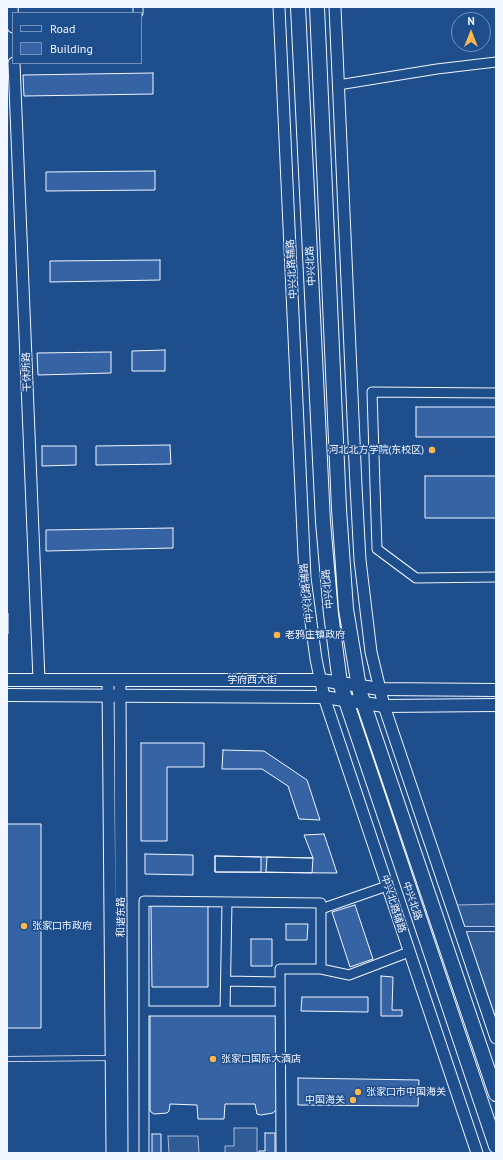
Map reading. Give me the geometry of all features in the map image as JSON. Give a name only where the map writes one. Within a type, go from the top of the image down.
[{"type":"main road","name":"中兴北路","points":[[298,7],[323,522],[330,614],[340,683],[344,701],[496,1146]]},
{"type":"main road","name":"中兴北路","points":[[317,7],[338,509],[346,610],[360,692],[496,1094]]},
{"type":"main road","name":"学府西大街","points":[[7,680],[321,680],[380,689],[496,690]]},
{"type":"main road","name":"学府西大街","points":[[7,695],[324,697],[384,706],[496,705]]},
{"type":"street","name":"中兴北路辅路","points":[[279,7],[305,578],[308,610],[324,697],[477,1153]]},
{"type":"street","points":[[335,7],[360,560],[371,652],[384,706],[496,1038]]},
{"type":"street","points":[[338,85],[438,69],[496,62]]},
{"type":"street","name":"干休所路","points":[[14,64],[39,680]]},
{"type":"street","points":[[496,393],[372,392],[377,549],[416,578],[496,577]]},
{"type":"street","name":"和谐东路","points":[[114,680],[117,1058],[122,1153]]},
{"type":"street","points":[[320,909],[387,886]]},
{"type":"street","points":[[144,1153],[144,902],[320,903],[320,969]]},
{"type":"street","points":[[225,1011],[227,902]]},
{"type":"street","points":[[281,1153],[280,969],[320,969],[349,975],[409,952]]},
{"type":"street","points":[[226,982],[280,982]]},
{"type":"street","points":[[144,1011],[280,1012]]},
{"type":"street","name":"和谐东路","points":[[112,1153],[117,1058]]},
{"type":"lane","points":[[460,929],[496,929]]},
{"type":"lane","points":[[7,1059],[117,1058]]},
{"type":"shaded area","points":[[496,904],[496,1019],[457,905]]},
{"type":"shaded area","points":[[234,1128],[257,1128],[257,1153],[225,1153],[225,1146],[234,1146]]},
{"type":"shaded area","points":[[168,1136],[198,1136],[199,1153],[169,1153]]},
{"type":"building","points":[[153,73],[153,94],[24,96],[23,75]]},
{"type":"building","points":[[155,171],[155,190],[46,191],[46,172]]},
{"type":"building","points":[[160,260],[160,280],[50,282],[50,261]]},
{"type":"building","points":[[165,350],[165,371],[132,371],[132,351]]},
{"type":"building","points":[[111,352],[111,373],[38,375],[37,353]]},
{"type":"building","points":[[416,407],[496,407],[496,437],[416,437]]},
{"type":"building","points":[[170,445],[171,464],[96,465],[96,446]]},
{"type":"building","points":[[42,446],[76,446],[76,465],[42,466]]},
{"type":"building","points":[[425,476],[496,476],[496,518],[425,518]]},
{"type":"building","points":[[173,528],[173,548],[46,551],[46,530]]},
{"type":"building","points":[[8,613],[8,634],[7,634]]},
{"type":"building","points":[[141,743],[204,743],[204,767],[167,767],[167,841],[141,841]]},
{"type":"building","points":[[223,750],[264,751],[307,780],[320,820],[299,819],[288,786],[262,769],[222,769]]},
{"type":"building","name":"张家口市政府","points":[[7,824],[41,824],[41,1028],[7,1028]]},
{"type":"building","points":[[324,834],[337,873],[215,872],[215,856],[313,858],[304,835]]},
{"type":"building","points":[[145,854],[193,855],[193,875],[145,874]]},
{"type":"building","points":[[215,856],[261,857],[261,872],[215,872]]},
{"type":"building","points":[[267,857],[313,858],[312,873],[266,872]]},
{"type":"building","points":[[151,904],[208,904],[208,987],[152,987]]},
{"type":"building","points":[[355,905],[373,959],[350,967],[332,912]]},
{"type":"building","points":[[286,924],[308,924],[307,940],[286,940]]},
{"type":"building","points":[[251,939],[272,939],[272,966],[251,966]]},
{"type":"building","points":[[381,976],[393,977],[392,1010],[402,1010],[402,1016],[381,1016]]},
{"type":"building","points":[[302,997],[368,997],[368,1012],[301,1011]]},
{"type":"building","name":"张家口国际大酒店","points":[[150,1014],[276,1015],[277,1109],[273,1113],[261,1115],[257,1114],[255,1104],[225,1104],[224,1119],[198,1119],[197,1105],[170,1104],[169,1111],[167,1113],[154,1114],[151,1112]]},
{"type":"building","name":"张家口市中国海关","points":[[298,1078],[419,1080],[418,1106],[298,1105]]},
{"type":"building","points":[[265,1133],[275,1133],[275,1153],[259,1153],[259,1151],[265,1151]]},
{"type":"building","points":[[152,1134],[161,1134],[161,1153],[152,1153]]},
{"type":"place","name":"河北北方学院(东校区)","points":[[432,450]]},
{"type":"place","name":"老鸦庄镇政府","points":[[277,635]]},
{"type":"place","name":"张家口市政府","points":[[24,926]]},
{"type":"place","name":"张家口国际大酒店","points":[[213,1059]]},
{"type":"place","name":"张家口市中国海关","points":[[358,1092]]},
{"type":"place","name":"中国海关","points":[[353,1100]]}]
